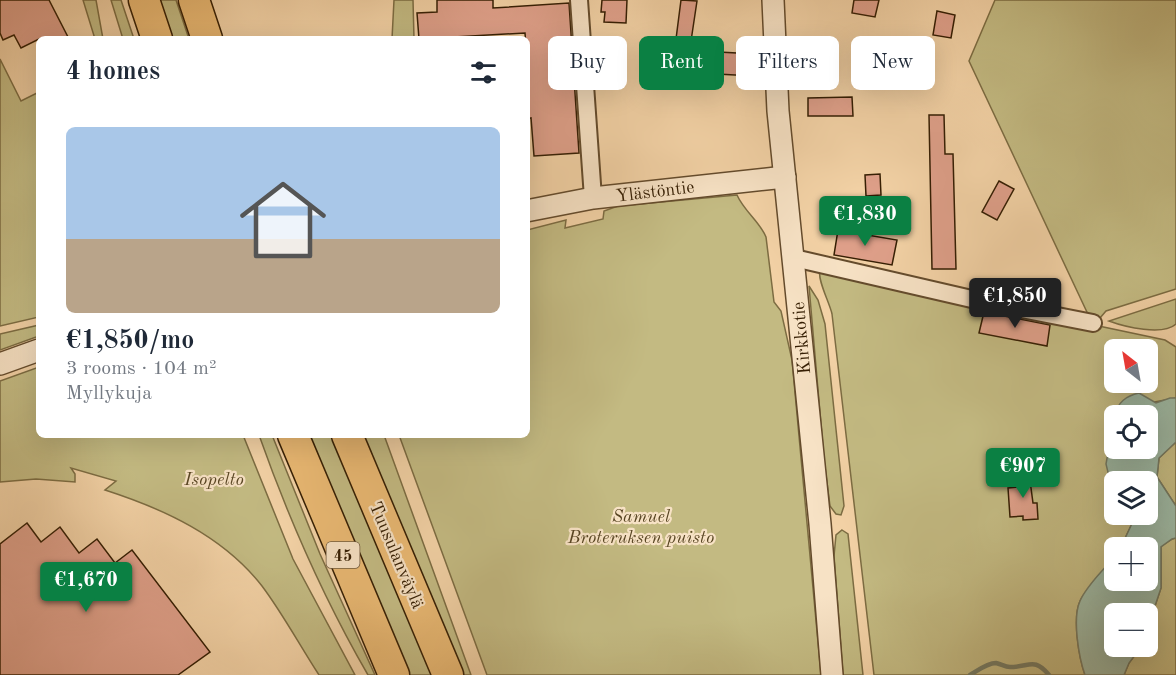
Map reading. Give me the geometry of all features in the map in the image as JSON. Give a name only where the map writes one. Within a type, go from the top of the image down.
[{"type":"highway","points":[[144,0],[156,36]]},
{"type":"highway","points":[[194,0],[206,36]]},
{"type":"highway","name":"45","points":[[294,438],[394,675]]},
{"type":"highway","name":"Tuusulanväylä","points":[[348,438],[448,675]]},
{"type":"street","points":[[579,0],[593,198]]},
{"type":"street","name":"Kirkkotie","points":[[773,0],[778,111],[794,258],[832,675]]},
{"type":"street","name":"Ylästöntie","points":[[530,210],[593,198],[785,177]]},
{"type":"street","points":[[794,258],[976,300],[1094,323]]},
{"type":"street","points":[[0,364],[36,351]]},
{"type":"green space","points":[[83,0],[96,0],[102,36],[94,36]]},
{"type":"green space","points":[[111,0],[121,0],[133,36],[122,36]]},
{"type":"green space","points":[[156,0],[176,0],[188,36],[167,36]]},
{"type":"green space","points":[[394,0],[413,0],[414,36],[392,36]]},
{"type":"green space","points":[[995,0],[1176,0],[1176,289],[1106,311],[1094,325],[1165,340],[1176,347],[1176,398],[1138,405],[1104,405],[1104,459],[1114,459],[1113,471],[1104,471],[1104,525],[1131,525],[1126,537],[1104,537],[1104,571],[1080,601],[1076,627],[1085,675],[874,675],[832,314],[820,280],[820,271],[1093,325],[969,61]]},
{"type":"green space","points":[[0,59],[21,101],[36,94],[36,318],[0,326]]},
{"type":"green space","name":"Samuel Broteruksen puisto","points":[[737,195],[766,237],[774,302],[781,311],[792,360],[821,675],[487,675],[400,438],[530,438],[530,229],[566,220],[565,228],[603,219],[604,211],[618,206]]},
{"type":"green space","points":[[809,286],[818,300],[825,324],[844,506],[841,515],[836,514],[830,506]]},
{"type":"green space","points":[[1176,299],[1176,324],[1170,328],[1144,329],[1109,321]]},
{"type":"green space","points":[[36,326],[36,337],[0,350],[0,334]]},
{"type":"green space","name":"Isopelto","points":[[36,368],[36,438],[244,438],[293,559],[355,675],[319,675],[270,597],[246,568],[211,539],[191,526],[149,506],[105,490],[116,481],[71,468],[75,474],[75,482],[36,479],[0,482],[0,381]]},
{"type":"green space","points":[[260,438],[273,438],[320,554],[375,675],[368,675],[352,646],[322,587],[282,496]]},
{"type":"green space","points":[[305,438],[332,438],[436,675],[406,675]]},
{"type":"green space","points":[[362,438],[385,438],[471,675],[464,675]]},
{"type":"green space","points":[[1176,442],[1176,506],[1158,479],[1159,458]]},
{"type":"green space","points":[[842,530],[848,534],[863,675],[843,675],[834,556],[836,535]]},
{"type":"green space","points":[[1176,538],[1176,675],[1124,675],[1134,657],[1158,657],[1158,603],[1156,603],[1161,588],[1161,546]]},
{"type":"shaded area","points":[[1139,393],[1156,403],[1176,398],[1176,442],[1159,458],[1158,471],[1108,471],[1107,459],[1158,459],[1158,405],[1119,405],[1130,396]]},
{"type":"shaded area","points":[[1158,479],[1176,506],[1176,538],[1161,547],[1161,588],[1156,603],[1104,603],[1104,657],[1134,657],[1124,675],[1085,675],[1076,628],[1078,609],[1087,589],[1104,569],[1104,591],[1158,591],[1158,537],[1126,537],[1131,525],[1158,525]]},
{"type":"building","points":[[0,0],[49,0],[67,36],[36,36],[36,40],[21,48],[14,35],[3,40],[0,33]]},
{"type":"building","points":[[437,0],[493,0],[493,8],[569,3],[571,36],[548,36],[548,90],[575,90],[579,153],[534,156],[530,118],[530,36],[525,36],[525,33],[419,36],[417,13],[437,12]]},
{"type":"building","points":[[602,0],[627,0],[626,23],[604,22],[605,12],[601,12]]},
{"type":"building","points":[[681,0],[697,1],[692,36],[676,36]]},
{"type":"building","points":[[854,0],[879,0],[875,17],[852,13]]},
{"type":"building","points":[[937,11],[955,15],[951,38],[933,35]]},
{"type":"building","points":[[724,52],[736,53],[736,75],[724,74]]},
{"type":"building","points":[[852,97],[853,116],[808,116],[808,98]]},
{"type":"building","points":[[929,115],[944,115],[945,154],[953,154],[956,269],[932,269]]},
{"type":"building","points":[[880,174],[881,195],[866,196],[865,175]]},
{"type":"building","points":[[999,181],[1014,189],[997,220],[982,212]]},
{"type":"building","points":[[838,230],[897,240],[892,265],[834,255]]},
{"type":"building","points":[[984,312],[1050,325],[1047,346],[979,333]]},
{"type":"building","points":[[1029,473],[1033,503],[1037,503],[1038,519],[1023,520],[1023,516],[1010,517],[1008,488],[1018,487],[1017,474]]},
{"type":"building","points":[[27,523],[41,542],[60,527],[79,553],[97,539],[115,563],[132,550],[210,652],[178,675],[0,675],[0,544]]},
{"type":"waterway","points":[[970,675],[993,663],[1006,667],[1031,664],[1044,669],[1049,675]]}]
